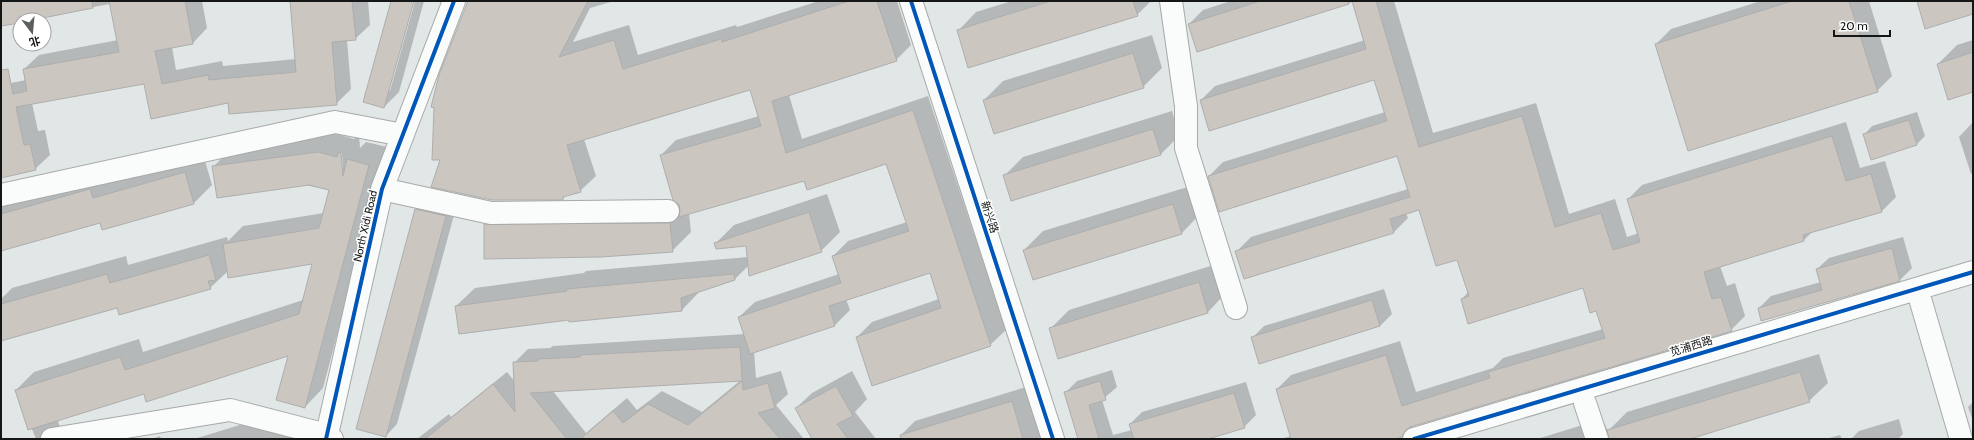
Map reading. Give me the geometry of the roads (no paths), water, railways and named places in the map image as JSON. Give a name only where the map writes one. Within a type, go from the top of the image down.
[{"type":"street","name":"North Xidi Road","points":[[328,438],[382,189],[454,1]]},
{"type":"street","name":"新兴路","points":[[911,1],[1053,439]]},
{"type":"street","points":[[1171,1],[1186,106],[1186,148],[1236,308]]},
{"type":"street","points":[[1,195],[335,122],[403,135]]},
{"type":"street","points":[[382,189],[491,213],[668,211]]},
{"type":"street","name":"苋浦西路","points":[[1414,439],[1973,272]]},
{"type":"street","points":[[1466,439],[1973,287]]},
{"type":"street","points":[[1921,302],[1961,439]]},
{"type":"street","points":[[1585,403],[1596,439]]},
{"type":"street","points":[[52,439],[230,410],[328,438]]}]
